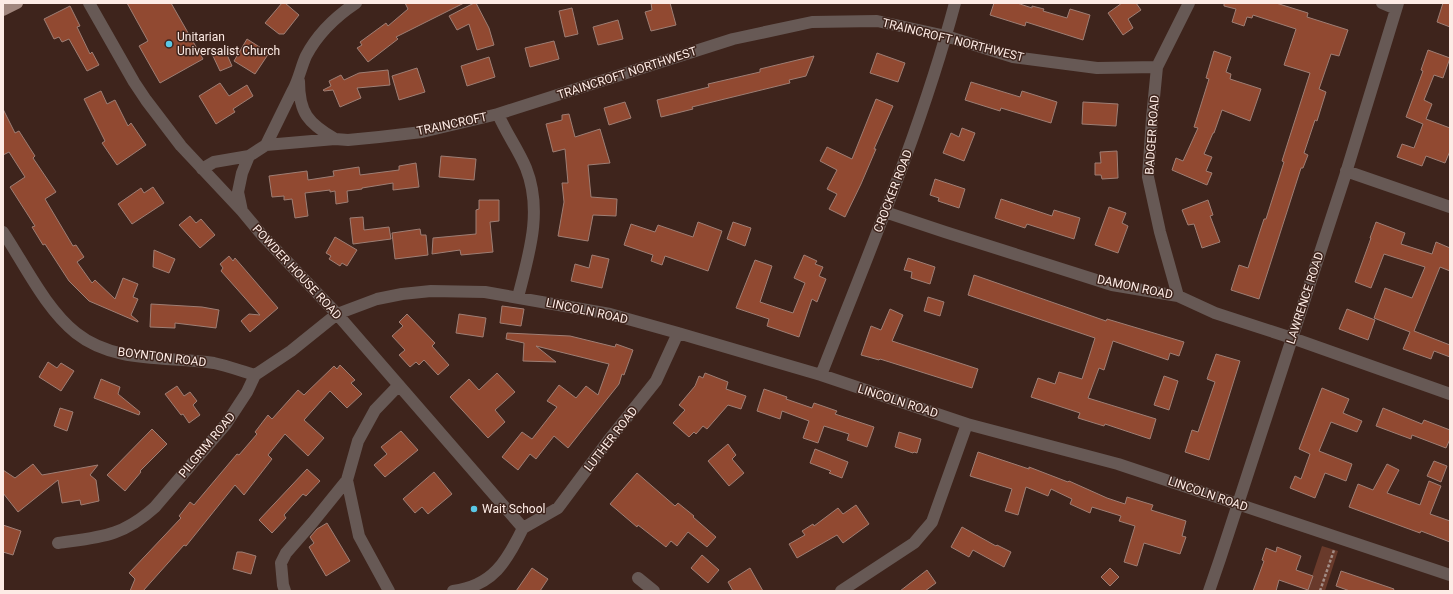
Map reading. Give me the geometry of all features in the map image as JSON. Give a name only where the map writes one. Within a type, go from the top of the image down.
[{"type":"main road","points":[[3,10],[17,3]]},
{"type":"street","name":"POWDER HOUSE ROAD","points":[[89,3],[134,82],[181,146],[242,211],[262,235],[337,314],[523,528]]},
{"type":"street","points":[[266,145],[299,78],[307,55],[321,34],[341,13],[356,3]]},
{"type":"street","name":"CROCKER ROAD","points":[[821,375],[885,212],[922,111],[956,3]]},
{"type":"street","name":"BADGER ROAD","points":[[1178,296],[1160,232],[1148,177],[1157,67],[1189,3]]},
{"type":"street","points":[[1382,3],[1397,6]]},
{"type":"street","name":"LAWRENCE ROAD","points":[[1208,591],[1238,505],[1346,171],[1397,6]]},
{"type":"street","name":"TRAINCROFT NORTHWEST","points":[[498,114],[733,38],[812,22],[877,21],[946,36],[1013,57],[1097,68],[1157,67]]},
{"type":"street","points":[[299,78],[300,102],[307,118],[320,130],[335,139]]},
{"type":"street","name":"TRAINCROFT","points":[[202,169],[214,162],[249,156],[266,145],[335,139],[348,140],[422,132],[498,114],[503,126],[522,159],[533,195],[534,219],[531,247],[518,297]]},
{"type":"street","points":[[242,211],[238,192],[249,156]]},
{"type":"street","points":[[1346,171],[1450,207]]},
{"type":"street","name":"DAMON ROAD","points":[[885,212],[952,235],[1112,284],[1178,296],[1215,314],[1292,338],[1450,394]]},
{"type":"street","name":"BOYNTON ROAD","points":[[3,232],[58,315],[86,339],[108,350],[120,353],[213,363],[228,366],[254,375]]},
{"type":"street","name":"LINCOLN ROAD","points":[[337,314],[377,299],[402,294],[430,292],[485,292],[610,314],[821,375],[967,424],[1118,464],[1450,575]]},
{"type":"street","points":[[254,375],[291,351],[337,314]]},
{"type":"street","name":"LUTHER ROAD","points":[[523,528],[558,508],[608,441],[656,381],[678,333]]},
{"type":"street","name":"PILGRIM ROAD","points":[[58,544],[114,534],[129,527],[145,516],[155,507],[226,424],[244,397],[254,375]]},
{"type":"street","points":[[285,591],[281,563],[286,553],[314,522],[347,480],[358,441],[375,410],[399,385]]},
{"type":"street","points":[[842,591],[914,543],[932,522],[967,424]]},
{"type":"street","points":[[347,480],[359,536],[389,591]]},
{"type":"street","points":[[453,591],[485,582],[491,577],[508,556],[523,528]]},
{"type":"street","points":[[638,578],[654,591]]},
{"type":"path","points":[[1320,591],[1338,538]]},
{"type":"shaded area","points":[[1322,546],[1338,551],[1325,591],[1307,591]]},
{"type":"building","name":"Unitarian Universalist Church","points":[[127,3],[171,3],[203,59],[160,83],[139,46],[148,41]]},
{"type":"building","points":[[282,3],[285,3],[299,15],[284,34],[279,34],[265,23]]},
{"type":"building","points":[[405,3],[464,3],[396,37],[398,39],[368,62],[357,48],[362,45],[360,42],[386,23],[388,26],[408,9]]},
{"type":"building","points":[[476,3],[489,28],[494,45],[477,50],[469,24],[457,30],[449,16]]},
{"type":"building","points":[[651,3],[670,3],[676,25],[651,31],[645,12],[652,10]]},
{"type":"building","points":[[994,3],[1017,3],[1032,8],[1032,6],[1067,18],[1070,9],[1090,15],[1083,40],[1026,22],[1025,26],[990,15]]},
{"type":"building","points":[[1122,3],[1136,3],[1141,10],[1128,19],[1133,28],[1123,35],[1108,13]]},
{"type":"building","points":[[1224,3],[1276,3],[1308,13],[1307,17],[1348,30],[1339,56],[1331,54],[1319,89],[1326,92],[1317,121],[1315,120],[1304,153],[1308,155],[1303,168],[1301,168],[1259,299],[1231,290],[1239,265],[1248,268],[1264,219],[1266,219],[1284,162],[1282,161],[1310,73],[1284,65],[1296,29],[1253,15],[1252,18],[1247,17],[1244,26],[1232,22],[1236,9],[1224,6]]},
{"type":"building","points":[[1443,3],[1450,3],[1450,27],[1437,22]]},
{"type":"building","points":[[70,6],[80,26],[77,27],[90,54],[92,52],[99,65],[87,71],[69,39],[62,42],[59,37],[54,39],[44,19]]},
{"type":"building","points":[[572,8],[578,34],[565,37],[559,11]]},
{"type":"building","points":[[618,20],[623,39],[598,45],[593,27]]},
{"type":"building","points":[[247,39],[269,53],[255,74],[234,61]]},
{"type":"building","points":[[554,41],[559,59],[530,67],[525,48]]},
{"type":"building","points":[[225,50],[232,66],[220,71],[213,56]]},
{"type":"building","points":[[1428,50],[1450,58],[1443,78],[1434,75],[1424,100],[1432,104],[1426,119],[1450,128],[1450,151],[1445,163],[1426,156],[1422,166],[1397,157],[1402,144],[1414,148],[1423,124],[1406,117],[1423,71],[1421,70]]},
{"type":"building","points":[[1214,51],[1231,57],[1226,72],[1231,74],[1230,79],[1261,89],[1250,121],[1222,110],[1214,133],[1204,154],[1212,157],[1206,171],[1212,173],[1207,185],[1172,170],[1176,158],[1183,161],[1198,128],[1194,127],[1209,79],[1206,78]]},
{"type":"building","points":[[877,53],[905,63],[898,82],[870,73]]},
{"type":"building","points":[[814,56],[806,76],[789,80],[790,83],[692,107],[693,109],[661,117],[657,100],[709,87],[708,84],[760,72],[760,69]]},
{"type":"building","points":[[489,57],[495,77],[467,86],[461,66]]},
{"type":"building","points":[[417,68],[425,92],[399,100],[392,76]]},
{"type":"building","points":[[388,70],[390,85],[357,88],[361,98],[340,107],[333,90],[323,90],[331,86],[329,81],[341,75],[344,80],[359,73]]},
{"type":"building","points":[[971,82],[1020,97],[1022,91],[1057,102],[1051,123],[1001,108],[1000,111],[965,100]]},
{"type":"building","points":[[220,83],[229,96],[247,85],[253,96],[233,109],[235,112],[216,124],[199,96]]},
{"type":"building","points":[[101,91],[107,104],[115,100],[128,126],[131,123],[146,145],[117,165],[102,143],[105,141],[84,99]]},
{"type":"building","points":[[876,99],[893,106],[874,149],[876,149],[861,184],[845,217],[829,209],[837,194],[827,189],[837,170],[820,161],[827,147],[852,159]]},
{"type":"building","points":[[625,102],[631,118],[609,125],[604,108]]},
{"type":"building","points":[[1083,102],[1118,104],[1116,126],[1082,124]]},
{"type":"building","points":[[3,109],[15,133],[19,131],[35,156],[33,158],[56,192],[45,199],[73,246],[76,245],[84,257],[77,262],[92,283],[95,280],[115,299],[123,278],[138,284],[133,297],[138,299],[131,315],[138,322],[89,301],[69,281],[45,244],[43,245],[32,227],[35,226],[10,187],[25,177],[9,152],[3,155]]},
{"type":"building","points":[[569,114],[575,137],[600,129],[610,163],[588,165],[591,197],[617,199],[616,216],[593,215],[588,241],[558,236],[564,202],[562,183],[568,183],[565,149],[553,152],[546,124],[562,120],[562,115]]},
{"type":"building","points":[[962,128],[975,133],[964,161],[943,153],[951,133],[959,137]]},
{"type":"building","points":[[1117,151],[1118,178],[1102,179],[1101,175],[1095,175],[1095,163],[1101,163],[1100,152]]},
{"type":"building","points":[[441,156],[476,159],[474,180],[439,177]]},
{"type":"building","points":[[416,163],[419,187],[393,190],[393,183],[347,191],[348,202],[336,204],[335,191],[330,192],[330,190],[305,193],[308,216],[295,218],[292,199],[284,200],[284,196],[272,197],[269,176],[307,171],[308,180],[334,176],[333,171],[359,167],[360,175],[399,170],[399,166]]},
{"type":"building","points":[[935,179],[965,189],[959,208],[938,201],[939,198],[930,195]]},
{"type":"building","points":[[153,187],[164,203],[132,224],[118,204],[141,188],[144,193]]},
{"type":"building","points":[[1001,199],[1052,216],[1054,210],[1080,218],[1074,239],[1027,224],[1025,228],[995,218]]},
{"type":"building","points":[[479,200],[499,200],[499,221],[490,222],[493,252],[461,255],[460,250],[432,254],[433,238],[476,234],[476,210],[479,209]]},
{"type":"building","points":[[1208,200],[1213,215],[1210,216],[1220,242],[1202,248],[1194,224],[1188,225],[1182,210]]},
{"type":"building","points":[[1109,207],[1126,213],[1122,223],[1128,226],[1118,253],[1095,245]]},
{"type":"building","points":[[190,216],[196,223],[201,219],[215,235],[200,248],[179,225]]},
{"type":"building","points":[[363,217],[364,230],[389,227],[391,239],[353,244],[350,218]]},
{"type":"building","points":[[698,222],[722,231],[708,271],[665,256],[662,265],[651,261],[653,255],[624,245],[631,224],[655,232],[658,225],[693,237]]},
{"type":"building","points":[[733,222],[751,228],[745,246],[727,239]]},
{"type":"building","points":[[1376,222],[1405,233],[1401,244],[1432,254],[1436,242],[1450,248],[1450,271],[1440,267],[1414,331],[1450,345],[1450,357],[1434,351],[1431,359],[1403,349],[1410,332],[1374,318],[1385,288],[1412,298],[1425,267],[1384,254],[1371,288],[1355,282]]},
{"type":"building","points":[[420,229],[421,235],[426,235],[428,255],[395,259],[392,233]]},
{"type":"building","points":[[335,237],[357,250],[347,266],[342,263],[340,266],[329,259],[331,256],[326,253]]},
{"type":"building","points":[[154,250],[175,259],[169,273],[153,267]]},
{"type":"building","points":[[592,255],[609,259],[602,288],[571,281],[575,264],[589,268]]},
{"type":"building","points":[[804,255],[817,261],[815,264],[823,267],[819,276],[826,279],[817,302],[812,299],[799,337],[767,326],[769,319],[736,308],[755,260],[772,266],[760,302],[793,313],[805,283],[794,278]]},
{"type":"building","points":[[229,256],[233,261],[235,258],[278,308],[250,332],[241,321],[249,314],[260,315],[221,271],[223,268],[220,264]]},
{"type":"building","points":[[908,258],[935,267],[930,284],[911,278],[912,272],[904,270]]},
{"type":"building","points":[[974,275],[1106,321],[1107,319],[1184,342],[1179,356],[1170,353],[1168,360],[1113,341],[1104,370],[1099,368],[1088,398],[1156,419],[1150,439],[1105,424],[1104,426],[1078,418],[1080,413],[1031,397],[1038,378],[1055,384],[1059,372],[1082,379],[1095,338],[968,295]]},
{"type":"building","points":[[928,297],[944,302],[940,316],[924,311]]},
{"type":"building","points":[[151,304],[202,307],[219,310],[216,328],[175,323],[175,328],[150,327]]},
{"type":"building","points":[[502,306],[524,309],[521,326],[500,323]]},
{"type":"building","points":[[890,309],[903,315],[892,341],[978,369],[972,388],[880,359],[861,355],[871,326],[881,330]]},
{"type":"building","points":[[1347,309],[1375,320],[1368,340],[1339,329]]},
{"type":"building","points":[[407,314],[435,343],[432,346],[449,365],[438,375],[424,360],[419,365],[416,362],[410,367],[399,355],[405,350],[392,336],[403,326],[399,322]]},
{"type":"building","points":[[459,314],[486,318],[483,337],[456,333]]},
{"type":"building","points":[[507,333],[570,336],[615,347],[616,344],[633,350],[619,384],[568,448],[554,436],[536,459],[530,454],[518,470],[502,457],[522,432],[532,439],[557,407],[547,401],[559,385],[576,398],[586,386],[598,395],[609,364],[536,346],[556,362],[523,361],[524,343],[506,339]]},
{"type":"building","points":[[1216,354],[1240,361],[1209,460],[1185,452],[1192,430],[1198,432],[1215,382],[1207,379]]},
{"type":"building","points":[[48,362],[57,368],[61,363],[74,371],[61,391],[39,377]]},
{"type":"building","points":[[340,365],[355,380],[351,383],[362,394],[347,408],[330,391],[304,420],[324,438],[308,456],[285,434],[268,455],[272,459],[244,495],[235,485],[186,546],[184,545],[143,591],[130,591],[135,579],[129,573],[181,518],[179,516],[190,502],[194,505],[237,454],[239,455],[257,434],[255,432],[268,415],[272,419],[298,390],[304,395],[334,366],[337,369]]},
{"type":"building","points":[[497,373],[515,392],[495,410],[505,422],[488,438],[450,397],[469,379],[479,390]]},
{"type":"building","points":[[705,373],[728,382],[726,389],[746,396],[741,409],[728,405],[707,429],[703,426],[696,434],[694,432],[689,437],[673,423],[685,410],[679,405],[695,386],[699,376],[703,378]]},
{"type":"building","points":[[1164,376],[1178,381],[1169,410],[1154,405]]},
{"type":"building","points":[[101,379],[120,387],[118,394],[140,412],[139,415],[94,398]]},
{"type":"building","points":[[177,386],[184,396],[190,392],[197,401],[193,405],[200,415],[189,423],[165,394]]},
{"type":"building","points":[[1322,388],[1349,399],[1343,413],[1362,421],[1357,432],[1331,422],[1319,451],[1352,464],[1346,481],[1325,473],[1315,498],[1290,488],[1295,476],[1301,479],[1310,454],[1299,449]]},
{"type":"building","points":[[764,389],[787,397],[786,399],[812,408],[814,403],[837,411],[835,414],[874,427],[867,447],[847,440],[849,434],[824,426],[818,443],[803,438],[809,421],[782,411],[780,419],[757,411]]},
{"type":"building","points":[[60,408],[73,412],[67,431],[54,426]]},
{"type":"building","points":[[1383,408],[1422,424],[1424,420],[1450,430],[1450,439],[1446,448],[1412,435],[1411,439],[1376,426]]},
{"type":"building","points":[[152,429],[167,444],[140,471],[141,472],[125,491],[107,475]]},
{"type":"building","points":[[401,431],[418,450],[385,477],[374,465],[387,454],[381,447]]},
{"type":"building","points":[[899,432],[921,439],[917,453],[895,447]]},
{"type":"building","points":[[728,444],[736,455],[732,459],[744,473],[729,486],[708,461]]},
{"type":"building","points":[[815,449],[848,462],[842,478],[829,473],[831,471],[810,463]]},
{"type":"building","points":[[978,452],[1029,469],[1029,467],[1068,482],[1069,481],[1107,498],[1125,504],[1127,497],[1153,505],[1151,510],[1186,521],[1182,536],[1186,537],[1180,554],[1144,543],[1137,566],[1124,562],[1135,526],[1119,521],[1121,516],[1092,507],[1090,513],[1070,504],[1072,499],[1051,489],[1048,496],[1026,487],[1018,515],[1005,511],[1012,489],[970,476]]},
{"type":"building","points":[[1434,461],[1447,466],[1441,482],[1427,476]]},
{"type":"building","points":[[33,464],[42,475],[98,465],[90,475],[96,480],[99,501],[81,505],[80,500],[62,503],[58,480],[18,512],[3,493],[3,470],[15,478]]},
{"type":"building","points":[[1387,464],[1399,470],[1387,493],[1420,505],[1429,481],[1441,486],[1430,514],[1450,521],[1450,542],[1421,531],[1420,533],[1349,507],[1358,484],[1373,490]]},
{"type":"building","points":[[307,469],[320,481],[306,496],[303,494],[284,515],[286,518],[272,533],[259,520]]},
{"type":"building","points":[[434,472],[452,494],[428,514],[422,507],[415,513],[403,499]]},
{"type":"building","points":[[637,473],[675,506],[678,503],[716,537],[707,547],[688,532],[677,546],[671,541],[666,547],[638,525],[637,527],[610,504]]},
{"type":"building","points":[[856,505],[869,524],[843,543],[837,535],[797,558],[789,544],[805,535],[802,531],[813,524],[814,526],[838,508],[843,514]]},
{"type":"building","points":[[327,523],[350,561],[326,576],[309,547],[314,543],[310,537],[317,529]]},
{"type":"building","points":[[3,525],[21,531],[13,555],[3,552]]},
{"type":"building","points":[[962,527],[996,546],[997,545],[1011,552],[1004,567],[973,550],[969,557],[951,547]]},
{"type":"building","points":[[1277,547],[1301,556],[1296,570],[1313,576],[1308,590],[1279,580],[1276,591],[1253,591],[1264,561],[1262,560],[1266,548],[1276,552]]},
{"type":"building","points":[[237,552],[256,556],[251,574],[233,569]]},
{"type":"building","points":[[702,555],[719,570],[708,583],[691,568]]},
{"type":"building","points":[[532,568],[548,579],[540,591],[516,591]]},
{"type":"building","points":[[750,568],[763,591],[733,591],[728,582]]},
{"type":"building","points":[[1110,568],[1119,577],[1110,586],[1101,577]]},
{"type":"building","points":[[927,570],[936,583],[925,591],[900,591]]},
{"type":"building","points":[[1341,571],[1394,589],[1393,591],[1350,591],[1336,586]]},
{"type":"place","name":"Unitarian Universalist Church","points":[[169,44]]},
{"type":"place","name":"Wait School","points":[[474,509]]}]
